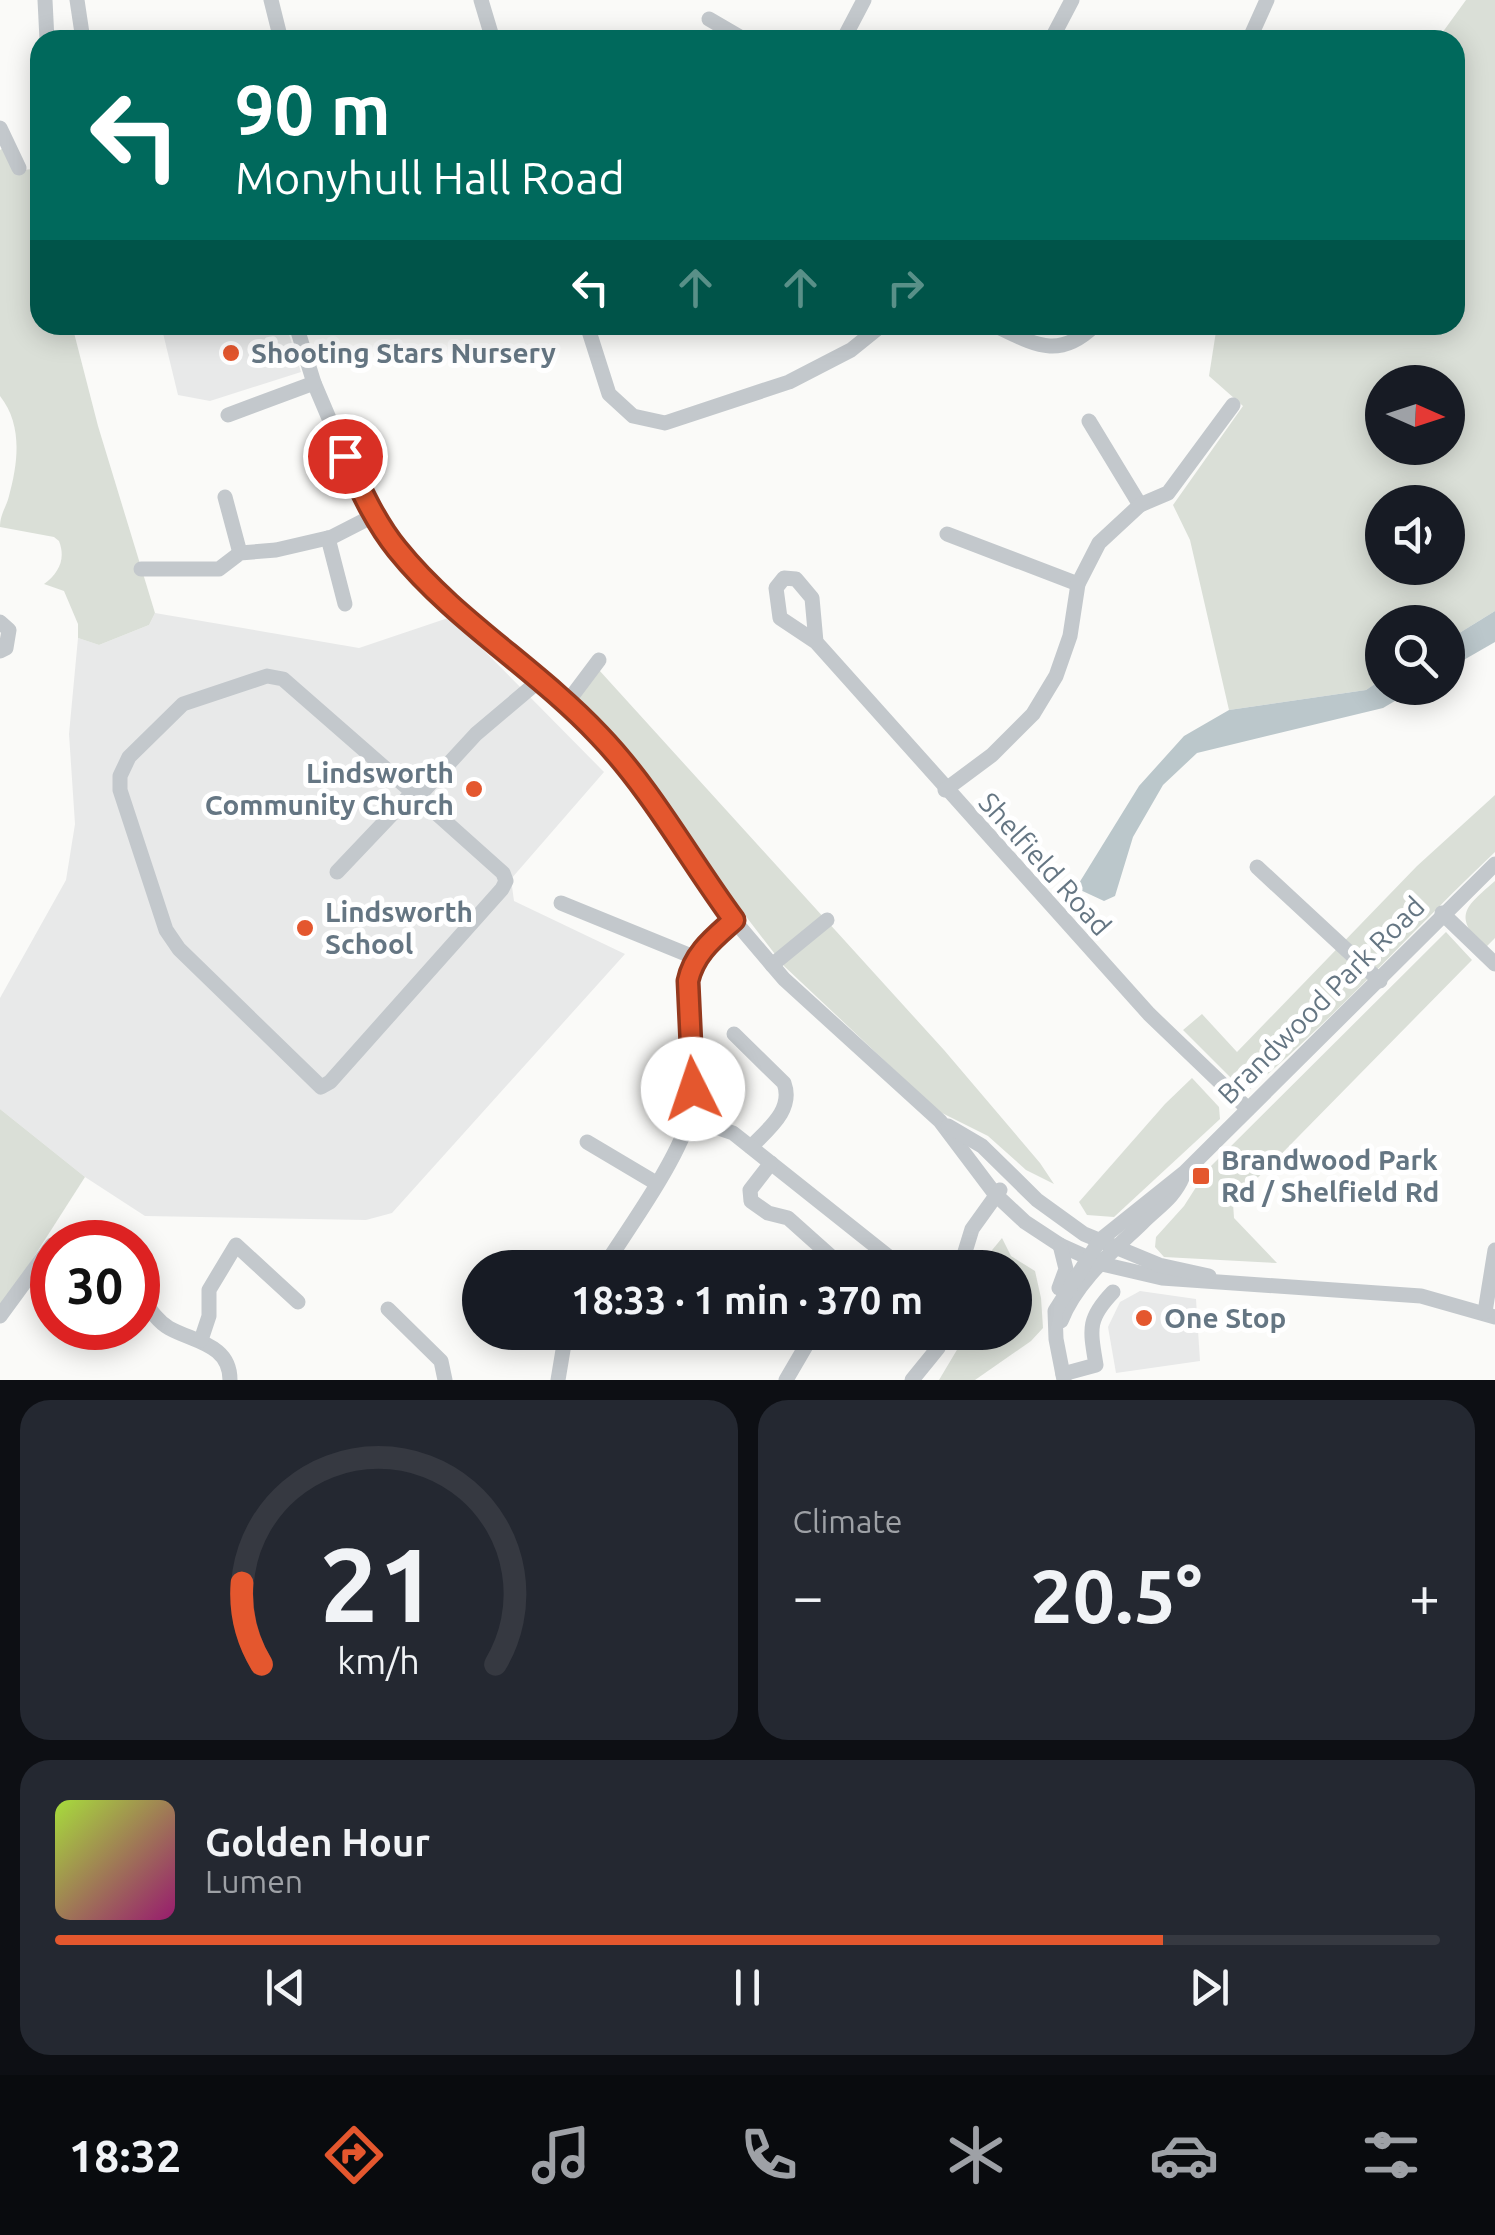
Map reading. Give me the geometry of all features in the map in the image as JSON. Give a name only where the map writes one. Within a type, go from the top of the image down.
[{"type":"street","points":[[46,0],[47,30]]},
{"type":"street","points":[[77,0],[82,30]]},
{"type":"street","points":[[272,0],[279,30]]},
{"type":"street","points":[[480,0],[490,30]]},
{"type":"street","points":[[848,30],[864,0]]},
{"type":"street","points":[[1056,30],[1072,0]]},
{"type":"street","points":[[1254,30],[1268,0]]},
{"type":"street","points":[[709,19],[728,30]]},
{"type":"street","points":[[0,128],[19,168]]},
{"type":"street","points":[[299,335],[314,383],[345,456],[375,515],[409,564],[541,679],[620,758],[734,920],[772,964],[860,1051],[940,1121],[982,1146],[1062,1220],[1100,1240],[1105,1256]]},
{"type":"street","points":[[591,335],[609,394],[633,416],[665,424],[804,375],[851,350],[870,335]]},
{"type":"street","points":[[1015,335],[1040,347],[1074,342],[1083,335]]},
{"type":"street","points":[[228,416],[314,383]]},
{"type":"street","points":[[945,790],[992,756],[1033,714],[1056,676],[1070,636],[1078,584],[1099,543],[1140,505],[1168,494],[1233,405]]},
{"type":"street","points":[[1090,421],[1140,505]]},
{"type":"street","points":[[225,497],[240,552]]},
{"type":"street","points":[[141,569],[219,569],[240,552],[276,550],[328,538],[375,515]]},
{"type":"street","points":[[947,534],[1078,584]]},
{"type":"street","points":[[328,538],[345,604]]},
{"type":"street","points":[[0,622],[9,630],[6,648],[0,651]]},
{"type":"street","name":"Shelfield Road","points":[[816,642],[1149,1014],[1248,1110]]},
{"type":"street","points":[[566,704],[600,660]]},
{"type":"street","points":[[267,676],[283,679],[415,794],[503,873],[506,881],[344,1067],[321,1087],[179,948],[166,930],[120,790],[120,776],[129,757],[183,704],[267,676]]},
{"type":"street","points":[[336,872],[476,734],[541,679]]},
{"type":"street","name":"Brandwood Park Road","points":[[1100,1240],[1185,1172],[1495,864]]},
{"type":"street","points":[[1258,867],[1380,981]]},
{"type":"street","points":[[561,903],[696,958]]},
{"type":"street","points":[[1442,913],[1495,964]]},
{"type":"street","points":[[614,1250],[690,1118],[693,1089],[688,981],[696,958],[734,920]]},
{"type":"street","points":[[772,964],[827,920]]},
{"type":"street","points":[[734,1034],[787,1090],[780,1116],[751,1147]]},
{"type":"street","points":[[690,1118],[732,1133],[880,1250]]},
{"type":"street","points":[[940,1121],[994,1194],[1025,1222],[1060,1244],[1222,1280]]},
{"type":"street","points":[[587,1142],[656,1182]]},
{"type":"street","points":[[771,1163],[750,1190],[751,1200],[768,1214],[788,1218],[824,1250]]},
{"type":"street","name":"Brandwood Park Road","points":[[1105,1256],[1176,1194],[1185,1172]]},
{"type":"street","points":[[966,1250],[972,1229],[994,1194],[1015,1179]]},
{"type":"street","points":[[201,1340],[208,1316],[209,1290],[236,1244],[298,1302]]},
{"type":"street","points":[[1060,1244],[1066,1269],[1055,1297],[1056,1340],[1064,1377],[1096,1365],[1092,1340],[1094,1311],[1112,1292]]},
{"type":"street","points":[[1105,1256],[1162,1278],[1421,1296],[1490,1314],[1495,1250]]},
{"type":"street","points":[[1056,1311],[1105,1256]]},
{"type":"street","points":[[1056,1340],[1063,1315],[1105,1256]]},
{"type":"street","points":[[0,1316],[30,1276]]},
{"type":"street","points":[[388,1309],[442,1361],[445,1380]]},
{"type":"street","points":[[160,1319],[166,1326],[201,1340],[228,1361],[230,1380]]},
{"type":"street","points":[[558,1380],[563,1350]]},
{"type":"street","points":[[786,1380],[804,1350]]},
{"type":"street","points":[[912,1380],[936,1350]]},
{"type":"shaded area","points":[[1466,0],[1495,0],[1495,611],[1465,630],[1465,605],[1365,605],[1365,690],[1229,710],[1190,540],[1173,505],[1243,406],[1209,376],[1215,335],[1465,335],[1465,30],[1444,30]]},
{"type":"shaded area","points":[[3,148],[16,171],[30,169],[30,335],[75,335],[155,613],[149,625],[99,645],[78,638],[78,624],[64,591],[44,584],[60,565],[59,541],[0,527],[12,483],[16,444],[12,419],[0,396]]},
{"type":"shaded area","name":"Shooting Stars Nursery","points":[[163,335],[289,335],[301,372],[210,401],[178,395]]},
{"type":"shaded area","points":[[1495,611],[1495,642],[1465,659],[1465,630]]},
{"type":"shaded area","name":"Lindsworth School","points":[[155,613],[359,648],[451,617],[604,772],[511,879],[514,901],[625,954],[392,1213],[366,1220],[145,1216],[85,1177],[0,1109],[0,998],[66,880],[75,824],[69,734],[78,638],[99,645],[149,625]]},
{"type":"shaded area","points":[[599,670],[944,1050],[1054,1184],[1026,1170],[988,1136],[938,1111],[784,966],[578,697]]},
{"type":"shaded area","points":[[1365,690],[1365,705],[1388,705],[1197,753],[1163,785],[1133,837],[1115,896],[1104,901],[1076,888],[1139,786],[1184,736],[1229,710]]},
{"type":"shaded area","points":[[1495,795],[1495,852],[1312,1034],[1248,1091],[1183,1030],[1202,1014],[1237,1052],[1417,866]]},
{"type":"shaded area","points":[[1495,881],[1495,938],[1484,949],[1469,928],[1466,913]]},
{"type":"shaded area","points":[[1446,932],[1472,960],[1233,1203],[1234,1218],[1277,1263],[1164,1257],[1155,1247],[1156,1237],[1184,1206],[1207,1170]]},
{"type":"shaded area","points":[[1192,1078],[1219,1107],[1220,1119],[1114,1217],[1087,1215],[1079,1202]]},
{"type":"shaded area","points":[[0,1109],[85,1177],[58,1220],[30,1220],[30,1263],[0,1310]]},
{"type":"shaded area","points":[[1002,1238],[1008,1250],[992,1250]]},
{"type":"shaded area","points":[[1032,1269],[1041,1298],[1043,1328],[1032,1340]]},
{"type":"shaded area","points":[[1140,1291],[1196,1299],[1200,1361],[1116,1373],[1108,1327],[1120,1302]]},
{"type":"shaded area","points":[[957,1350],[1018,1350],[975,1380],[939,1380]]},
{"type":"place","name":"Shooting Stars Nursery","points":[[231,353]]},
{"type":"place","name":"Lindsworth Community Church","points":[[474,789]]},
{"type":"place","name":"Lindsworth School","points":[[305,928]]},
{"type":"place","name":"Brandwood Park Rd / Shelfield Rd","points":[[1201,1176]]},
{"type":"place","name":"One Stop","points":[[1144,1318]]},
{"type":"route","points":[[345,456],[393,545],[428,583],[541,679],[620,758],[734,920],[691,966],[688,981],[693,1089]]}]
